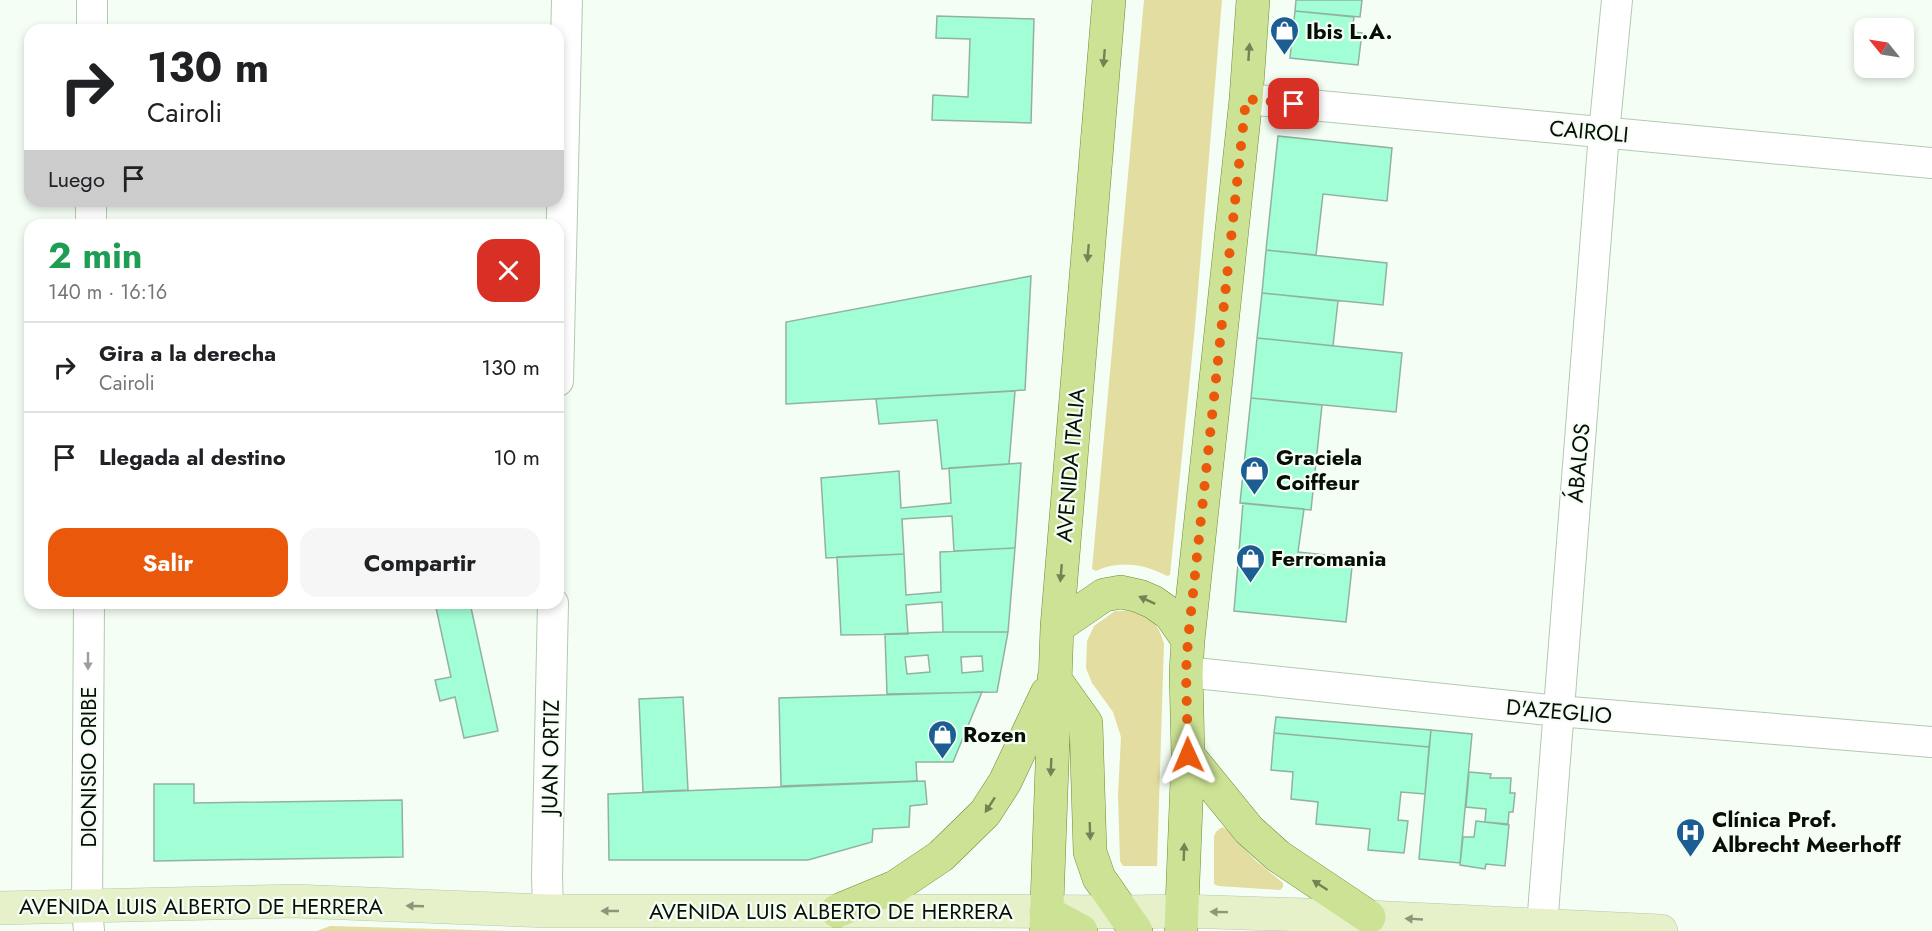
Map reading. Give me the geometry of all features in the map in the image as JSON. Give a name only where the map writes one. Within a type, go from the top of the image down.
[{"type":"main road","name":"AVENIDA ITALIA","points":[[1046,921],[1057,627],[1109,0]]},
{"type":"main road","points":[[1181,921],[1188,755],[1186,672],[1188,640],[1246,99],[1253,0]]},
{"type":"main road","points":[[1057,627],[1104,595],[1121,592],[1153,602],[1170,614],[1188,640]]},
{"type":"main road","points":[[837,911],[895,887],[941,856],[985,813],[1005,782],[1054,678],[1086,723],[1090,852],[1099,878],[1130,922]]},
{"type":"main road","points":[[1188,755],[1250,830],[1278,856],[1369,917]]},
{"type":"main road","name":"AVENIDA LUIS ALBERTO DE HERRERA","points":[[0,908],[88,919],[293,901],[548,911],[837,911],[1046,921],[1130,922],[1369,917],[1661,931]]},
{"type":"main road","points":[[1046,921],[1082,931]]},
{"type":"street","points":[[92,0],[92,24]]},
{"type":"street","points":[[564,127],[567,0]]},
{"type":"street","name":"ÁBALOS","points":[[1542,926],[1604,133],[1617,0]]},
{"type":"street","name":"CAIROLI","points":[[1246,99],[1932,163]]},
{"type":"street","name":"DIONISIO ORIBE","points":[[88,919],[89,609]]},
{"type":"street","name":"JUAN ORTIZ","points":[[548,911],[553,609]]},
{"type":"street","name":"D'AZEGLIO","points":[[1186,672],[1558,711],[1932,742]]},
{"type":"shaded area","points":[[1144,0],[1222,0],[1195,326],[1170,575],[1167,576],[1132,565],[1114,565],[1096,571],[1092,569]]},
{"type":"shaded area","points":[[1115,611],[1141,613],[1147,616],[1157,626],[1164,643],[1157,866],[1123,866],[1120,861],[1118,795],[1121,737],[1113,712],[1092,683],[1086,668],[1087,641],[1094,626]]},
{"type":"shaded area","points":[[1222,827],[1255,860],[1283,883],[1280,890],[1214,884],[1214,836]]},
{"type":"shaded area","points":[[330,926],[509,931],[317,931]]},
{"type":"building","points":[[1296,0],[1362,0],[1360,17],[1295,11]]},
{"type":"building","points":[[1295,11],[1354,17],[1352,32],[1362,33],[1358,65],[1290,58]]},
{"type":"building","points":[[937,16],[1034,19],[1031,123],[932,120],[933,95],[968,97],[970,39],[936,38]]},
{"type":"building","points":[[1278,136],[1392,148],[1387,201],[1323,194],[1316,255],[1266,250]]},
{"type":"building","points":[[1266,250],[1387,263],[1383,305],[1262,293]]},
{"type":"building","points":[[1031,276],[1025,390],[786,404],[786,322]]},
{"type":"building","points":[[1262,293],[1338,301],[1333,346],[1257,338]]},
{"type":"building","points":[[1257,338],[1402,353],[1396,412],[1251,398]]},
{"type":"building","points":[[1015,391],[1009,464],[942,469],[937,420],[879,424],[876,399]]},
{"type":"building","points":[[1251,398],[1322,405],[1311,510],[1240,503]]},
{"type":"building","points":[[1021,463],[1015,548],[954,551],[952,516],[902,519],[904,554],[826,558],[821,478],[899,471],[901,508],[951,503],[949,468]]},
{"type":"building","points":[[1243,503],[1304,509],[1298,552],[1353,558],[1346,622],[1234,611]]},
{"type":"building","points":[[1015,548],[1008,632],[943,632],[942,602],[906,605],[908,634],[841,635],[837,557],[904,554],[906,595],[941,592],[940,552]]},
{"type":"building","points":[[436,609],[471,609],[498,731],[464,738],[455,697],[440,701],[435,680],[451,677]]},
{"type":"building","points":[[1008,632],[997,692],[887,694],[885,634]],"holes":[[[928,655],[930,672],[907,674],[905,657]],[[982,656],[983,671],[962,673],[961,657]]]},
{"type":"building","points":[[982,692],[953,762],[916,762],[917,781],[781,786],[779,698]]},
{"type":"building","points":[[683,697],[688,790],[643,792],[639,699]]},
{"type":"building","points":[[1276,717],[1431,730],[1429,747],[1274,733]]},
{"type":"building","points":[[1431,730],[1472,734],[1460,863],[1419,859]]},
{"type":"building","points":[[1274,733],[1429,747],[1425,794],[1401,792],[1398,820],[1408,821],[1404,853],[1368,850],[1370,829],[1316,824],[1318,802],[1291,799],[1293,772],[1271,770]]},
{"type":"building","points":[[1469,772],[1491,774],[1490,778],[1511,778],[1510,793],[1515,793],[1513,812],[1509,812],[1508,824],[1485,822],[1486,809],[1466,807]]},
{"type":"building","points":[[925,781],[927,804],[910,806],[909,827],[873,829],[872,842],[808,860],[609,860],[608,794]]},
{"type":"building","points":[[154,784],[194,784],[194,803],[402,800],[403,857],[154,861]]},
{"type":"building","points":[[1476,821],[1509,825],[1505,866],[1486,864],[1485,869],[1460,865],[1463,837],[1474,837]]},
{"type":"place","name":"Ibis L.A.","points":[[1285,56]]},
{"type":"place","name":"Graciela Coiffeur","points":[[1255,496]]},
{"type":"place","name":"Ferromania","points":[[1250,584]]},
{"type":"place","name":"Rozen","points":[[942,760]]},
{"type":"place","name":"Clínica Prof. Albrecht Meerhoff","points":[[1691,858]]},
{"type":"route","points":[[1188,755],[1186,672],[1188,640],[1246,99],[1294,104]]}]
